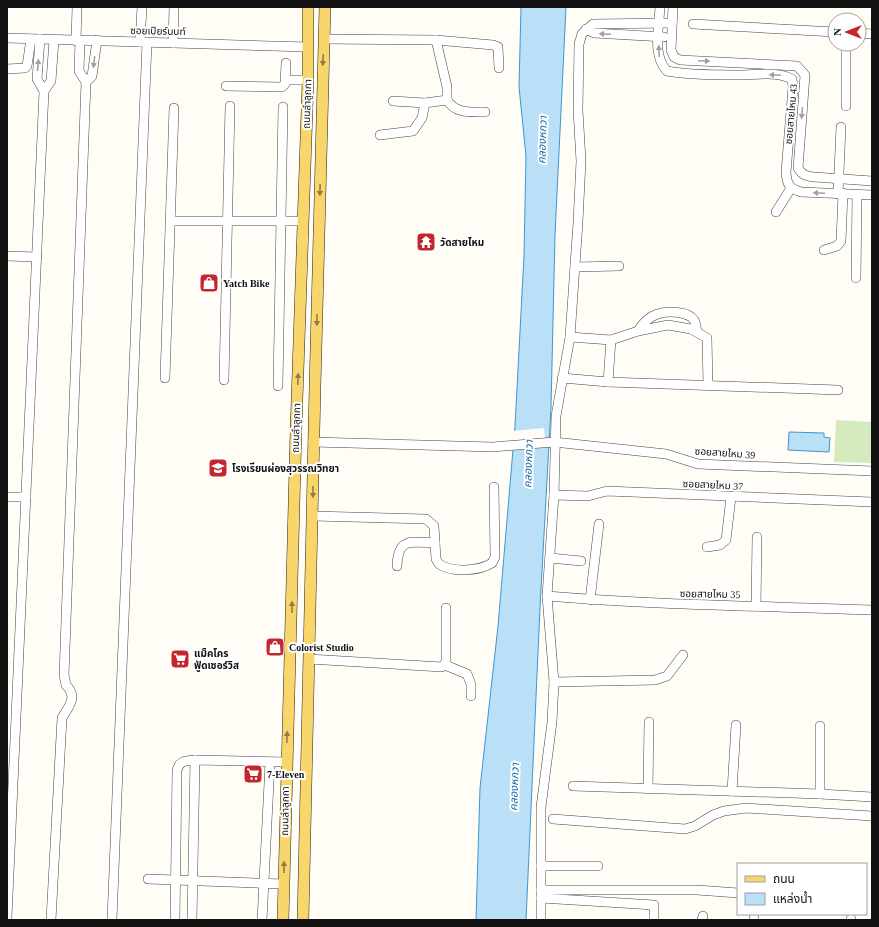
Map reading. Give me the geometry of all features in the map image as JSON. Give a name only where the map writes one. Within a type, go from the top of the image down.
[{"type":"main road","name":"ถนนลำลูกกา","points":[[283,920],[286,762],[291,657],[296,429],[308,80],[308,7]]},
{"type":"main road","name":"ถนนลำลูกกา","points":[[303,920],[318,274],[326,7]]},
{"type":"main road","points":[[302,276],[318,274]]},
{"type":"street","points":[[51,920],[62,718],[71,706],[72,698],[72,691],[66,685],[64,675],[86,82],[79,71],[77,7]]},
{"type":"street","points":[[112,920],[144,42],[142,7]]},
{"type":"street","points":[[173,43],[174,7]]},
{"type":"street","points":[[660,7],[659,57],[662,65],[667,71],[720,75],[777,75],[786,76],[792,79],[793,87],[786,172],[787,184],[791,188],[802,192],[872,195]]},
{"type":"street","name":"ซอยสายไหม 43","points":[[673,7],[672,50],[674,57],[680,60],[797,66],[802,70],[805,75],[805,82],[798,168],[806,176],[839,180],[872,181]]},
{"type":"street","points":[[541,920],[541,807],[552,722],[554,682],[547,596],[554,495],[552,442],[570,337],[575,267],[580,161],[578,44],[582,34],[593,24],[672,23]]},
{"type":"street","points":[[693,24],[827,32]]},
{"type":"street","points":[[586,29],[594,33],[672,37]]},
{"type":"street","name":"ซอยเปียร์นนท์","points":[[7,38],[308,47]]},
{"type":"street","points":[[7,69],[25,68],[27,66],[36,39]]},
{"type":"street","points":[[7,918],[11,759],[26,497],[44,91],[37,79],[36,39]]},
{"type":"street","points":[[324,39],[436,40],[498,47],[499,68]]},
{"type":"street","points":[[44,91],[52,81],[54,40]]},
{"type":"street","points":[[86,82],[92,76],[97,40]]},
{"type":"street","points":[[436,40],[447,87],[447,100],[450,106],[460,112],[485,112]]},
{"type":"street","points":[[846,52],[846,106]]},
{"type":"street","points":[[226,86],[278,88],[285,84],[286,63]]},
{"type":"street","points":[[286,80],[308,80]]},
{"type":"street","points":[[393,101],[425,102],[447,100]]},
{"type":"street","points":[[380,135],[412,131],[422,118],[425,102]]},
{"type":"street","points":[[224,380],[226,220],[230,106]]},
{"type":"street","points":[[278,386],[282,107]]},
{"type":"street","points":[[165,378],[174,108]]},
{"type":"street","points":[[824,250],[837,246],[841,241],[839,180],[840,127]]},
{"type":"street","points":[[776,212],[791,188]]},
{"type":"street","points":[[856,278],[857,195]]},
{"type":"street","points":[[171,221],[303,221]]},
{"type":"street","points":[[7,256],[36,257]]},
{"type":"street","points":[[575,267],[619,266]]},
{"type":"street","points":[[638,331],[644,321],[656,314],[668,311],[689,315],[694,320],[697,332]]},
{"type":"street","points":[[570,337],[611,340],[638,331],[668,325],[697,332],[707,338],[708,385]]},
{"type":"street","points":[[608,382],[611,340]]},
{"type":"street","points":[[562,378],[608,382],[838,390]]},
{"type":"street","name":"ซอยสายไหม 39","points":[[314,442],[493,447],[552,442],[666,454],[698,464],[872,471]]},
{"type":"street","points":[[313,516],[426,519],[434,526],[436,559],[439,564],[445,568],[480,568],[492,563],[495,557],[494,487]]},
{"type":"street","name":"ซอยสายไหม 37","points":[[554,495],[588,496],[607,491],[872,502]]},
{"type":"street","points":[[7,497],[26,497]]},
{"type":"street","points":[[707,547],[720,545],[726,540],[730,497]]},
{"type":"street","points":[[590,600],[599,524]]},
{"type":"street","points":[[756,606],[757,537]]},
{"type":"street","points":[[397,566],[398,553],[402,546],[407,542],[435,543]]},
{"type":"street","points":[[550,558],[580,561]]},
{"type":"street","name":"ซอยสายไหม 35","points":[[547,596],[685,605],[872,610]]},
{"type":"street","points":[[445,665],[446,608]]},
{"type":"street","points":[[554,682],[655,680],[667,676],[683,655]]},
{"type":"street","points":[[309,660],[435,668],[445,665],[467,674],[471,684],[471,696]]},
{"type":"street","points":[[648,789],[649,722]]},
{"type":"street","points":[[732,791],[736,725]]},
{"type":"street","points":[[820,726],[820,794]]},
{"type":"street","points":[[175,920],[178,767],[183,761],[195,760],[270,763],[286,762]]},
{"type":"street","points":[[192,920],[195,760]]},
{"type":"street","points":[[262,920],[270,763]]},
{"type":"street","points":[[573,786],[872,797]]},
{"type":"street","points":[[553,819],[685,829],[695,826],[713,815],[724,811],[746,808],[872,816]]},
{"type":"street","points":[[177,822],[194,822]]},
{"type":"street","points":[[541,866],[598,866]]},
{"type":"street","points":[[148,879],[284,884]]},
{"type":"street","points":[[541,894],[697,890],[737,893]]},
{"type":"street","points":[[541,894],[654,905],[654,920]]},
{"type":"green space","points":[[836,420],[872,422],[872,463],[834,462]]},
{"type":"water","name":"คลองหกวา","points":[[521,7],[566,7],[555,235],[551,407],[540,608],[526,920],[476,920],[480,788],[498,626],[515,426],[524,256],[526,156],[519,87]]},
{"type":"water","points":[[789,432],[824,433],[824,437],[830,438],[829,452],[788,450]]},
{"type":"pier","points":[[544,428],[545,440],[512,444],[513,431]]},
{"type":"place","name":"วัดสายไหม","points":[[426,242]]},
{"type":"place","name":"Yatch Bike","points":[[209,283]]},
{"type":"place","name":"โรงเรียนผ่องสุวรรณวิทยา","points":[[218,468]]},
{"type":"place","name":"Colorist Studio","points":[[275,647]]},
{"type":"place","name":"แม็คโคร ฟู้ดเซอร์วิส","points":[[180,659]]},
{"type":"place","name":"7-Eleven","points":[[253,774]]}]
